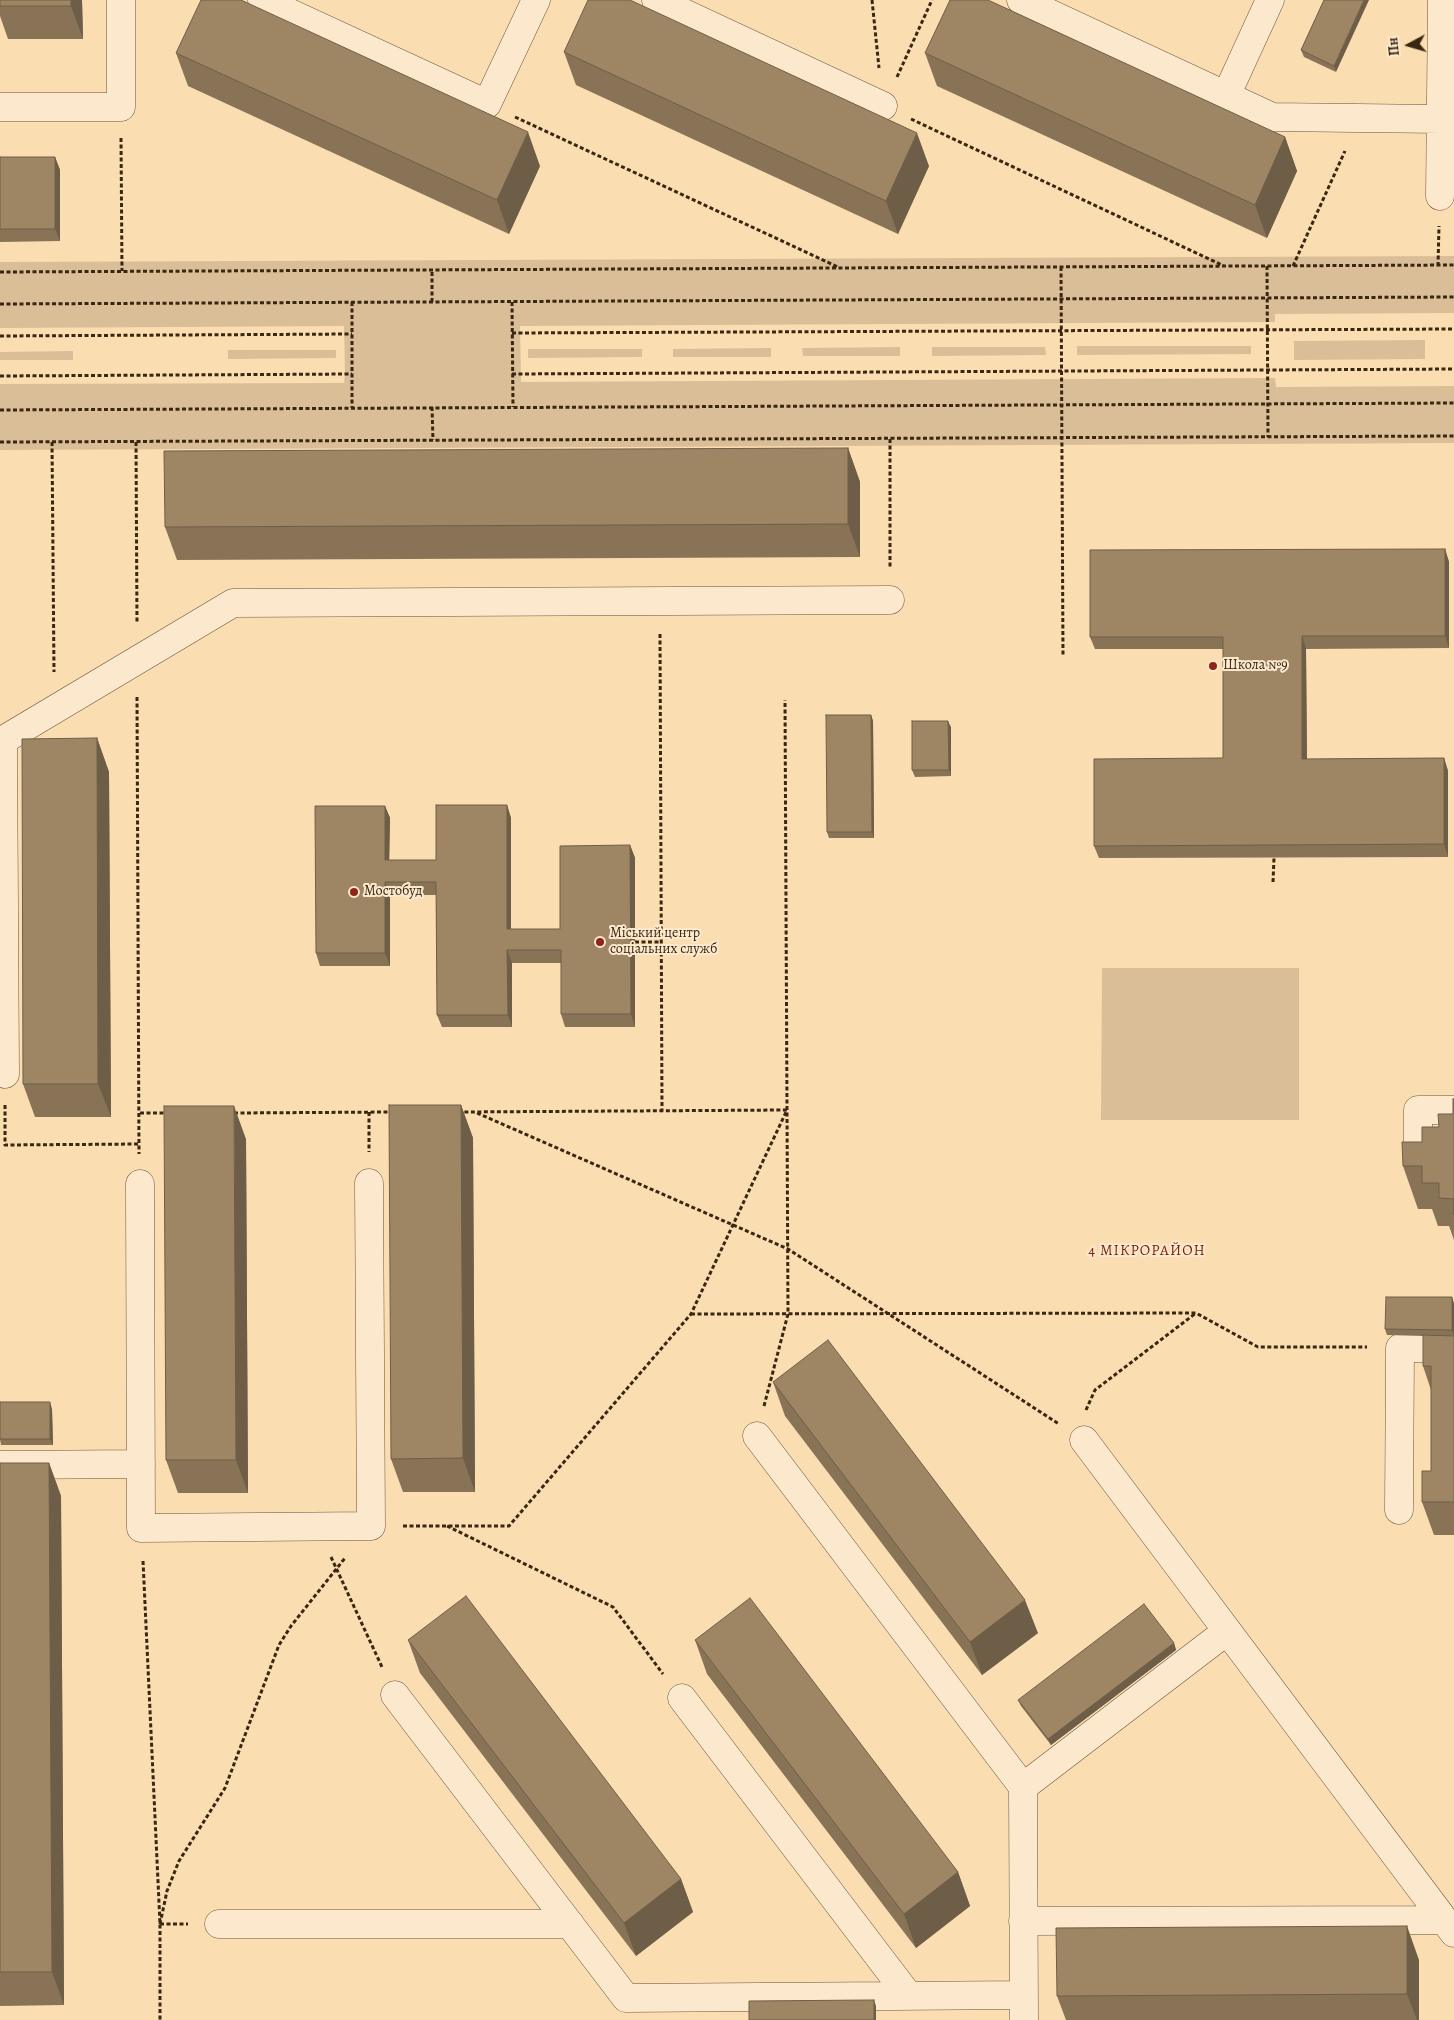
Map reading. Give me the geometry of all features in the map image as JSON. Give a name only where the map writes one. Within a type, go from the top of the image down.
[{"type":"lane","points":[[0,108],[121,107],[121,0]]},
{"type":"lane","points":[[262,0],[487,104],[536,0]]},
{"type":"lane","points":[[656,0],[883,106]]},
{"type":"lane","points":[[1021,0],[1272,117],[1440,119]]},
{"type":"lane","points":[[1226,96],[1270,0]]},
{"type":"lane","points":[[1440,196],[1442,0]]},
{"type":"lane","points":[[5,1074],[2,975],[1,741],[233,603],[890,600]]},
{"type":"lane","points":[[1418,1162],[1418,1110],[1454,1110]]},
{"type":"lane","points":[[140,1184],[141,1528],[371,1526],[369,1183]]},
{"type":"lane","points":[[1399,1510],[1400,1348],[1454,1348]]},
{"type":"lane","points":[[395,1695],[626,1998],[908,1996],[1024,2007],[1022,1787],[757,1436]]},
{"type":"lane","points":[[1084,1440],[1449,1926]]},
{"type":"lane","points":[[0,1465],[141,1464]]},
{"type":"lane","points":[[1022,1787],[1227,1631]]},
{"type":"lane","points":[[682,1698],[908,1996]]},
{"type":"lane","points":[[1023,1921],[1449,1926]]},
{"type":"lane","points":[[219,1924],[570,1924]]},
{"type":"path","points":[[872,0],[883,106]]},
{"type":"path","points":[[883,106],[932,0]]},
{"type":"path","points":[[487,104],[840,268]]},
{"type":"path","points":[[883,106],[1226,266]]},
{"type":"path","points":[[121,107],[122,271]]},
{"type":"path","points":[[1293,266],[1360,118]]},
{"type":"path","points":[[1438,266],[1440,196]]},
{"type":"path","points":[[0,272],[1454,265]]},
{"type":"path","points":[[1267,266],[1268,437]]},
{"type":"path","points":[[1061,267],[1063,656]]},
{"type":"path","points":[[432,270],[432,302]]},
{"type":"path","points":[[0,304],[1454,297]]},
{"type":"path","points":[[352,302],[352,408]]},
{"type":"path","points":[[512,302],[513,407]]},
{"type":"path","points":[[512,334],[1454,329]]},
{"type":"path","points":[[0,336],[352,334]]},
{"type":"path","points":[[512,374],[1454,369]]},
{"type":"path","points":[[0,376],[352,374]]},
{"type":"path","points":[[0,410],[1454,403]]},
{"type":"path","points":[[432,407],[433,440]]},
{"type":"path","points":[[0,442],[1454,436]]},
{"type":"path","points":[[890,439],[890,600]]},
{"type":"path","points":[[52,442],[54,710]]},
{"type":"path","points":[[136,442],[140,1184]]},
{"type":"path","points":[[659,601],[662,1111]]},
{"type":"path","points":[[757,1436],[788,1314],[785,700]]},
{"type":"path","points":[[1273,882],[1274,858]]},
{"type":"path","points":[[635,942],[661,942]]},
{"type":"path","points":[[5,1074],[5,1145],[139,1144]]},
{"type":"path","points":[[456,1112],[787,1110]]},
{"type":"path","points":[[160,1924],[166,1891],[179,1861],[225,1788],[279,1645],[291,1626],[371,1526],[509,1526],[691,1314],[787,1110]]},
{"type":"path","points":[[369,1112],[369,1183]]},
{"type":"path","points":[[229,1113],[398,1112]]},
{"type":"path","points":[[475,1112],[788,1249],[1084,1440]]},
{"type":"path","points":[[140,1113],[170,1113]]},
{"type":"path","points":[[691,1314],[1196,1313],[1258,1346],[1400,1348]]},
{"type":"path","points":[[1095,1390],[1196,1313]]},
{"type":"path","points":[[317,1526],[395,1695]]},
{"type":"path","points":[[446,1526],[612,1607],[682,1698]]},
{"type":"path","points":[[141,1528],[160,1924],[160,2020]]},
{"type":"shaded area","points":[[1454,256],[1454,313],[1275,314],[1275,322],[520,326],[521,382],[1275,378],[1276,387],[1454,386],[1454,443],[0,450],[0,384],[344,383],[345,374],[344,326],[0,328],[0,262]]},
{"type":"shaded area","points":[[1425,340],[1425,359],[1294,360],[1294,341]]},
{"type":"shaded area","points":[[1077,346],[1251,346],[1251,354],[1077,355]]},
{"type":"shaded area","points":[[900,347],[900,356],[803,356],[802,348]]},
{"type":"shaded area","points":[[932,347],[1045,347],[1046,355],[932,356]]},
{"type":"shaded area","points":[[771,348],[771,357],[673,357],[673,349]]},
{"type":"shaded area","points":[[528,349],[642,349],[642,357],[528,358]]},
{"type":"shaded area","points":[[228,350],[336,350],[336,358],[228,359]]},
{"type":"shaded area","points":[[73,351],[73,360],[0,360],[0,352]]},
{"type":"shaded area","points":[[1102,968],[1299,968],[1299,1120],[1101,1120]]},
{"type":"building","points":[[0,0],[71,0],[71,6],[0,6]]},
{"type":"building","points":[[201,0],[241,0],[528,132],[497,200],[176,53]]},
{"type":"building","points":[[588,0],[630,0],[917,133],[886,201],[564,52]]},
{"type":"building","points":[[950,0],[988,0],[1285,137],[1255,205],[925,53]]},
{"type":"building","points":[[1324,0],[1364,0],[1334,66],[1301,50]]},
{"type":"building","points":[[0,157],[55,157],[55,229],[0,229]]},
{"type":"building","points":[[848,448],[848,524],[165,527],[164,451]]},
{"type":"building","points":[[1445,549],[1445,636],[1302,636],[1302,759],[1444,758],[1444,844],[1094,846],[1094,759],[1223,758],[1223,637],[1090,637],[1090,550]]},
{"type":"building","points":[[826,715],[871,715],[872,832],[827,832]]},
{"type":"building","points":[[912,721],[948,721],[949,770],[912,770]]},
{"type":"building","points":[[97,738],[98,1084],[23,1084],[22,739]]},
{"type":"building","points":[[436,805],[507,805],[507,929],[560,929],[560,846],[630,845],[631,1014],[561,1014],[561,950],[507,950],[508,1015],[437,1015],[436,882],[385,882],[385,953],[316,953],[315,806],[385,806],[385,860],[436,860]]},
{"type":"building","points":[[1453,1099],[1454,1199],[1439,1198],[1439,1183],[1422,1183],[1422,1166],[1403,1166],[1402,1142],[1422,1142],[1422,1127],[1439,1127],[1438,1114],[1453,1114]]},
{"type":"building","points":[[389,1105],[461,1105],[463,1458],[391,1459]]},
{"type":"building","points":[[164,1106],[234,1106],[236,1460],[166,1460]]},
{"type":"building","points":[[1386,1297],[1452,1297],[1452,1330],[1385,1329]]},
{"type":"building","points":[[1423,1335],[1454,1336],[1454,1502],[1422,1502],[1422,1471],[1431,1471],[1431,1366],[1423,1366]]},
{"type":"building","points":[[828,1340],[1025,1600],[970,1642],[773,1382]]},
{"type":"building","points":[[0,1402],[50,1402],[50,1439],[0,1439]]},
{"type":"building","points":[[0,1463],[49,1463],[52,1972],[0,1972]]},
{"type":"building","points":[[466,1596],[681,1879],[624,1923],[408,1640]]},
{"type":"building","points":[[750,1598],[958,1872],[904,1914],[695,1640]]},
{"type":"building","points":[[1144,1604],[1174,1643],[1048,1739],[1018,1700]]},
{"type":"building","points":[[1407,1926],[1407,1994],[1057,1996],[1056,1928]]},
{"type":"building","points":[[874,2000],[874,2020],[749,2020],[749,2001]]},
{"type":"place","name":"Школа №9","points":[[1213,666]]},
{"type":"place","name":"Мостобуд","points":[[354,892]]},
{"type":"place","name":"Міський центр соціальних служб","points":[[600,942]]},
{"type":"district","name":"4 МІКРОРАЙОН","points":[[1147,1251]]}]
